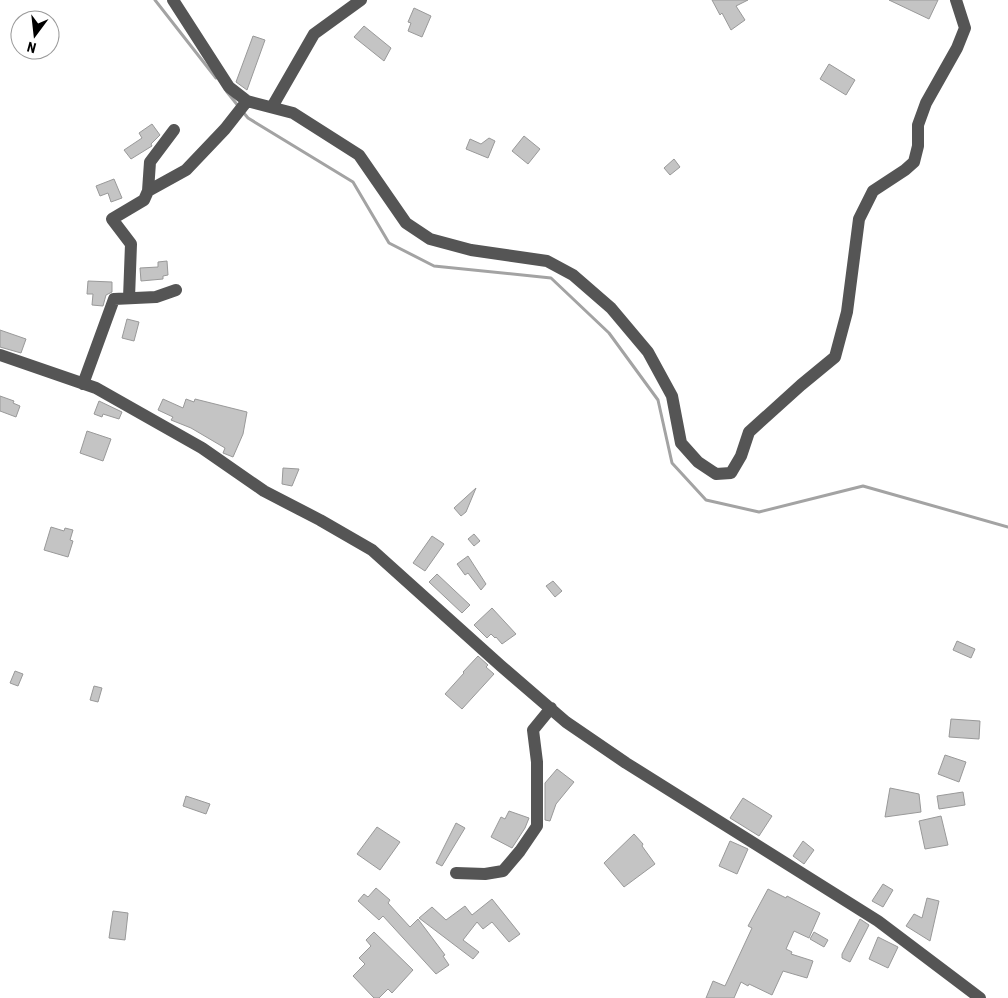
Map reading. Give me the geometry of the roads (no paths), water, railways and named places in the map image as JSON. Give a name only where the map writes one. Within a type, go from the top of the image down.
[{"type":"street","points":[[173,0],[229,87],[245,104],[293,112],[359,155],[406,223],[430,239],[471,250],[547,261],[573,275],[611,308],[648,352],[672,396],[681,443],[698,462],[716,474],[731,473],[741,456],[749,432],[800,385],[835,357],[847,312],[859,219],[873,191],[906,170],[914,162],[918,146],[918,125],[926,103],[958,48],[965,28],[956,0]]},
{"type":"street","points":[[272,107],[314,34],[361,0]]},
{"type":"street","points":[[148,191],[186,170],[234,119],[245,104]]},
{"type":"street","points":[[129,298],[131,244],[112,218],[144,200],[148,191],[150,162],[174,130]]},
{"type":"street","points":[[83,384],[114,298],[156,297],[176,290]]},
{"type":"street","points":[[0,355],[96,388],[202,448],[264,491],[372,550],[566,722],[626,763],[878,921],[980,998]]},
{"type":"street","points":[[456,873],[485,874],[502,871],[520,851],[537,826],[538,762],[533,730],[551,708]]},
{"type":"waterway","points":[[155,0],[216,78]]},
{"type":"waterway","points":[[227,92],[239,107]]},
{"type":"waterway","points":[[243,112],[248,118],[353,182],[389,243],[434,266],[551,278],[609,333],[658,400],[672,463],[706,500],[759,512],[863,486],[1008,527]]}]
